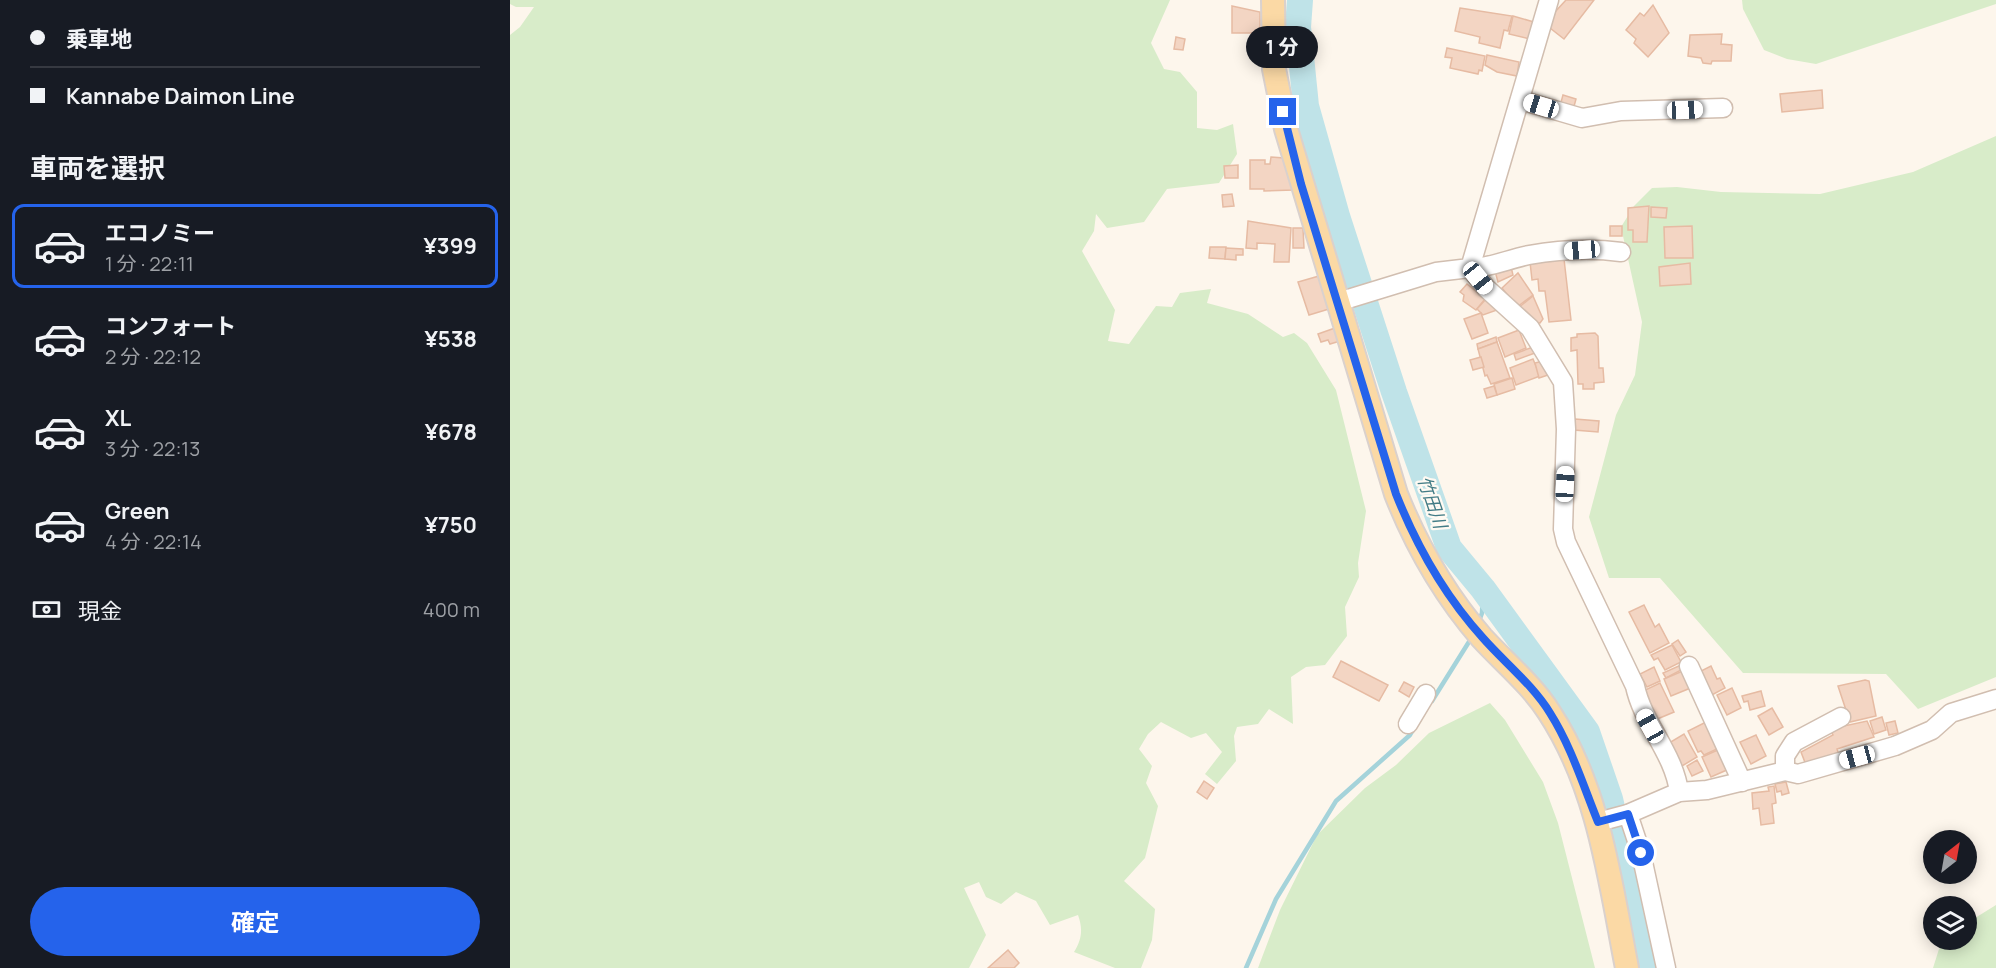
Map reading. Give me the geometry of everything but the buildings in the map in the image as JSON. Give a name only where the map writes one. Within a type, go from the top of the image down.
[{"type":"main road","points":[[1273,0],[1274,69],[1286,129],[1343,300],[1396,494],[1411,531],[1434,575],[1475,629],[1549,711],[1567,744],[1614,817],[1627,968]]},
{"type":"street","points":[[1470,268],[1480,227],[1549,0]]},
{"type":"street","points":[[1520,100],[1581,118],[1621,111],[1723,108]]},
{"type":"street","points":[[1343,300],[1437,272],[1484,268],[1528,255],[1600,249],[1621,252]]},
{"type":"street","points":[[1470,268],[1486,288],[1530,328],[1563,382],[1566,429],[1563,529],[1566,542],[1635,686],[1642,710],[1677,773],[1679,792]]},
{"type":"street","points":[[1689,666],[1742,782]]},
{"type":"street","points":[[1408,724],[1426,694]]},
{"type":"street","points":[[1666,968],[1641,853],[1614,817],[1679,792],[1707,790],[1785,771],[1798,774],[1895,746],[1932,730],[1951,714],[1996,699]]},
{"type":"street","points":[[1785,771],[1785,756],[1794,742],[1841,717]]},
{"type":"green space","points":[[510,0],[1170,0],[1151,43],[1164,69],[1180,72],[1197,92],[1197,128],[1217,130],[1233,124],[1237,154],[1219,183],[1167,189],[1144,222],[1107,228],[1096,214],[1094,231],[1082,251],[1115,310],[1108,341],[1129,344],[1156,306],[1172,307],[1180,293],[1211,289],[1207,303],[1248,314],[1283,337],[1294,333],[1307,343],[1336,390],[1366,511],[1358,563],[1359,577],[1345,607],[1347,636],[1325,665],[1306,667],[1291,677],[1293,724],[1269,709],[1258,724],[1237,727],[1234,736],[1236,761],[1217,784],[1205,774],[1222,752],[1206,733],[1191,738],[1161,722],[1148,734],[1139,749],[1152,766],[1146,783],[1158,806],[1145,858],[1124,881],[1155,909],[1152,940],[1141,968],[1115,968],[1074,952],[1081,934],[1078,915],[1050,925],[1036,901],[1016,892],[1001,904],[986,897],[979,882],[964,888],[986,935],[969,968],[510,968],[510,35],[520,27],[534,7],[516,7],[510,4]]},
{"type":"green space","points":[[1742,0],[1996,0],[1996,4],[1816,64],[1787,59],[1764,50],[1743,9]]},
{"type":"green space","points":[[1996,136],[1996,677],[1918,709],[1886,674],[1743,673],[1660,578],[1609,578],[1589,517],[1616,415],[1635,375],[1642,322],[1621,227],[1634,206],[1652,188],[1677,187],[1721,192],[1820,194],[1913,172]]},
{"type":"green space","points":[[1490,703],[1505,720],[1543,782],[1558,823],[1595,968],[1258,968],[1280,910],[1317,835],[1365,788],[1396,765],[1429,733]]},
{"type":"green space","points":[[1996,905],[1996,968],[1933,968],[1939,950],[1977,950],[1977,917]]},
{"type":"waterway","name":"竹田川","points":[[1300,0],[1298,27],[1306,106],[1337,216],[1394,392],[1449,548],[1483,589],[1587,732],[1610,799],[1649,968]]},
{"type":"waterway","points":[[1478,624],[1482,613],[1483,589]]},
{"type":"waterway","points":[[1432,701],[1472,637]]},
{"type":"waterway","points":[[1246,968],[1276,899],[1336,801],[1410,735],[1414,728]]},
{"type":"route","points":[[1283,112],[1301,184],[1396,494],[1411,531],[1434,575],[1468,621],[1549,711],[1567,744],[1598,822],[1628,814],[1641,853]]}]
